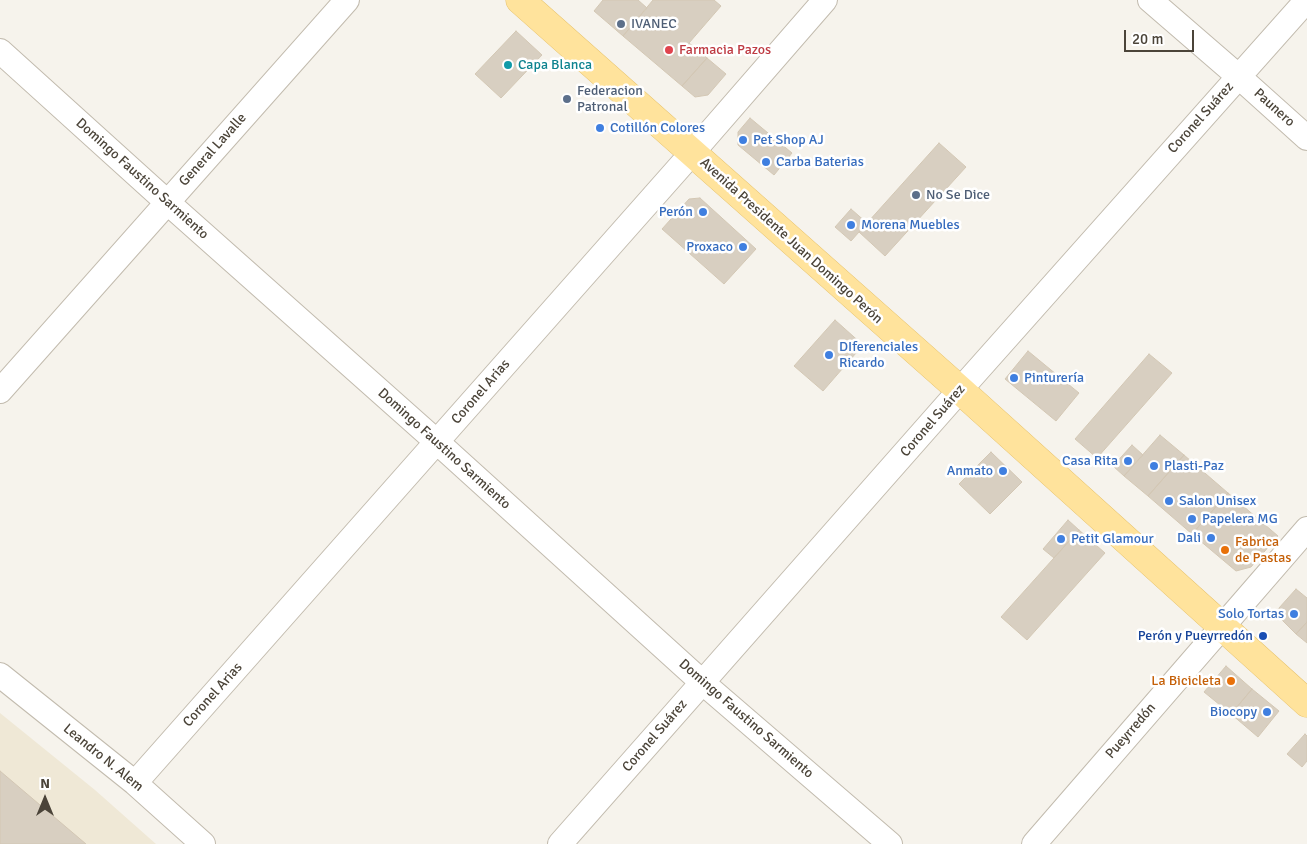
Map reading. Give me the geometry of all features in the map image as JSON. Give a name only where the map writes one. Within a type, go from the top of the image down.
[{"type":"main road","name":"Avenida Presidente Juan Domingo Perón","points":[[520,0],[960,390],[1307,703]]},
{"type":"street","name":"General Lavalle","points":[[0,391],[347,0]]},
{"type":"street","name":"Coronel Arias","points":[[135,783],[825,0]]},
{"type":"street","name":"Paunero","points":[[1150,0],[1307,138]]},
{"type":"street","name":"Coronel Suárez","points":[[560,844],[1307,0]]},
{"type":"street","name":"Domingo Faustino Sarmiento","points":[[0,52],[703,682],[890,844]]},
{"type":"street","name":"Pueyrredón","points":[[1034,844],[1307,529]]},
{"type":"street","name":"Leandro N. Alem","points":[[0,675],[135,783],[203,844]]},
{"type":"shaded area","points":[[0,713],[95,790],[156,844],[0,844]]},
{"type":"building","name":"IVANEC","points":[[603,0],[638,0],[647,8],[623,36],[594,11]]},
{"type":"building","name":"Farmacia Pazos","points":[[653,0],[714,0],[721,6],[689,43],[707,58],[682,86],[623,36]]},
{"type":"building","name":"Capa Blanca","points":[[516,31],[542,55],[501,98],[475,74]]},
{"type":"building","points":[[707,58],[726,74],[708,95],[695,97],[682,86]]},
{"type":"building","points":[[750,118],[792,153],[774,175],[738,145],[738,132]]},
{"type":"building","name":"No Se Dice","points":[[939,143],[966,167],[885,256],[859,232]]},
{"type":"building","points":[[700,198],[756,249],[724,284],[662,229],[689,199]]},
{"type":"building","name":"Morena Muebles","points":[[851,209],[867,223],[851,241],[835,227]]},
{"type":"building","name":"DIferenciales Ricardo","points":[[835,320],[863,345],[823,391],[794,366]]},
{"type":"building","points":[[1028,351],[1079,393],[1056,421],[1005,379]]},
{"type":"building","points":[[1149,354],[1172,373],[1097,458],[1075,439]]},
{"type":"building","name":"Plasti-Paz","points":[[1160,435],[1184,455],[1148,496],[1124,476]]},
{"type":"building","name":"Casa Rita","points":[[1132,445],[1143,455],[1124,476],[1113,466]]},
{"type":"building","points":[[991,452],[1022,482],[990,514],[959,484]]},
{"type":"building","points":[[1184,455],[1228,493],[1192,534],[1148,496]]},
{"type":"building","points":[[1228,493],[1278,536],[1251,567],[1236,571],[1192,534]]},
{"type":"building","name":"Petit Glamour","points":[[1068,520],[1079,530],[1054,558],[1043,549]]},
{"type":"building","points":[[1079,530],[1105,553],[1027,640],[1001,617]]},
{"type":"building","name":"Solo Tortas","points":[[1296,589],[1307,598],[1307,622],[1296,634],[1282,620],[1279,608]]},
{"type":"building","points":[[1307,622],[1307,643],[1296,634]]},
{"type":"building","points":[[1226,666],[1252,689],[1231,714],[1204,692]]},
{"type":"building","points":[[1252,689],[1279,711],[1258,737],[1231,714]]},
{"type":"building","points":[[1305,734],[1307,736],[1307,761],[1302,767],[1287,754]]},
{"type":"building","points":[[0,771],[86,844],[0,844]]},
{"type":"place","name":"IVANEC","points":[[621,24]]},
{"type":"place","name":"Farmacia Pazos","points":[[669,50]]},
{"type":"place","name":"Capa Blanca","points":[[508,65]]},
{"type":"place","name":"Federacion Patronal","points":[[567,99]]},
{"type":"place","name":"Cotillón Colores","points":[[600,128]]},
{"type":"place","name":"Pet Shop AJ","points":[[743,140]]},
{"type":"place","name":"Carba Baterias","points":[[766,162]]},
{"type":"place","name":"No Se Dice","points":[[916,195]]},
{"type":"place","name":"Perón","points":[[703,212]]},
{"type":"place","name":"Morena Muebles","points":[[851,225]]},
{"type":"place","name":"Proxaco","points":[[743,247]]},
{"type":"place","name":"DIferenciales Ricardo","points":[[829,355]]},
{"type":"place","name":"Pinturería","points":[[1014,378]]},
{"type":"place","name":"Casa Rita","points":[[1128,461]]},
{"type":"place","name":"Plasti-Paz","points":[[1154,466]]},
{"type":"place","name":"Anmato","points":[[1003,471]]},
{"type":"place","name":"Salon Unisex","points":[[1169,501]]},
{"type":"place","name":"Papelera MG","points":[[1192,519]]},
{"type":"place","name":"Dali","points":[[1211,538]]},
{"type":"place","name":"Petit Glamour","points":[[1061,539]]},
{"type":"place","name":"Fabrica de Pastas","points":[[1225,550]]},
{"type":"place","name":"Solo Tortas","points":[[1294,614]]},
{"type":"place","name":"Perón y Pueyrredón","points":[[1263,636]]},
{"type":"place","name":"La Bicicleta","points":[[1231,681]]},
{"type":"place","name":"Biocopy","points":[[1267,712]]}]
